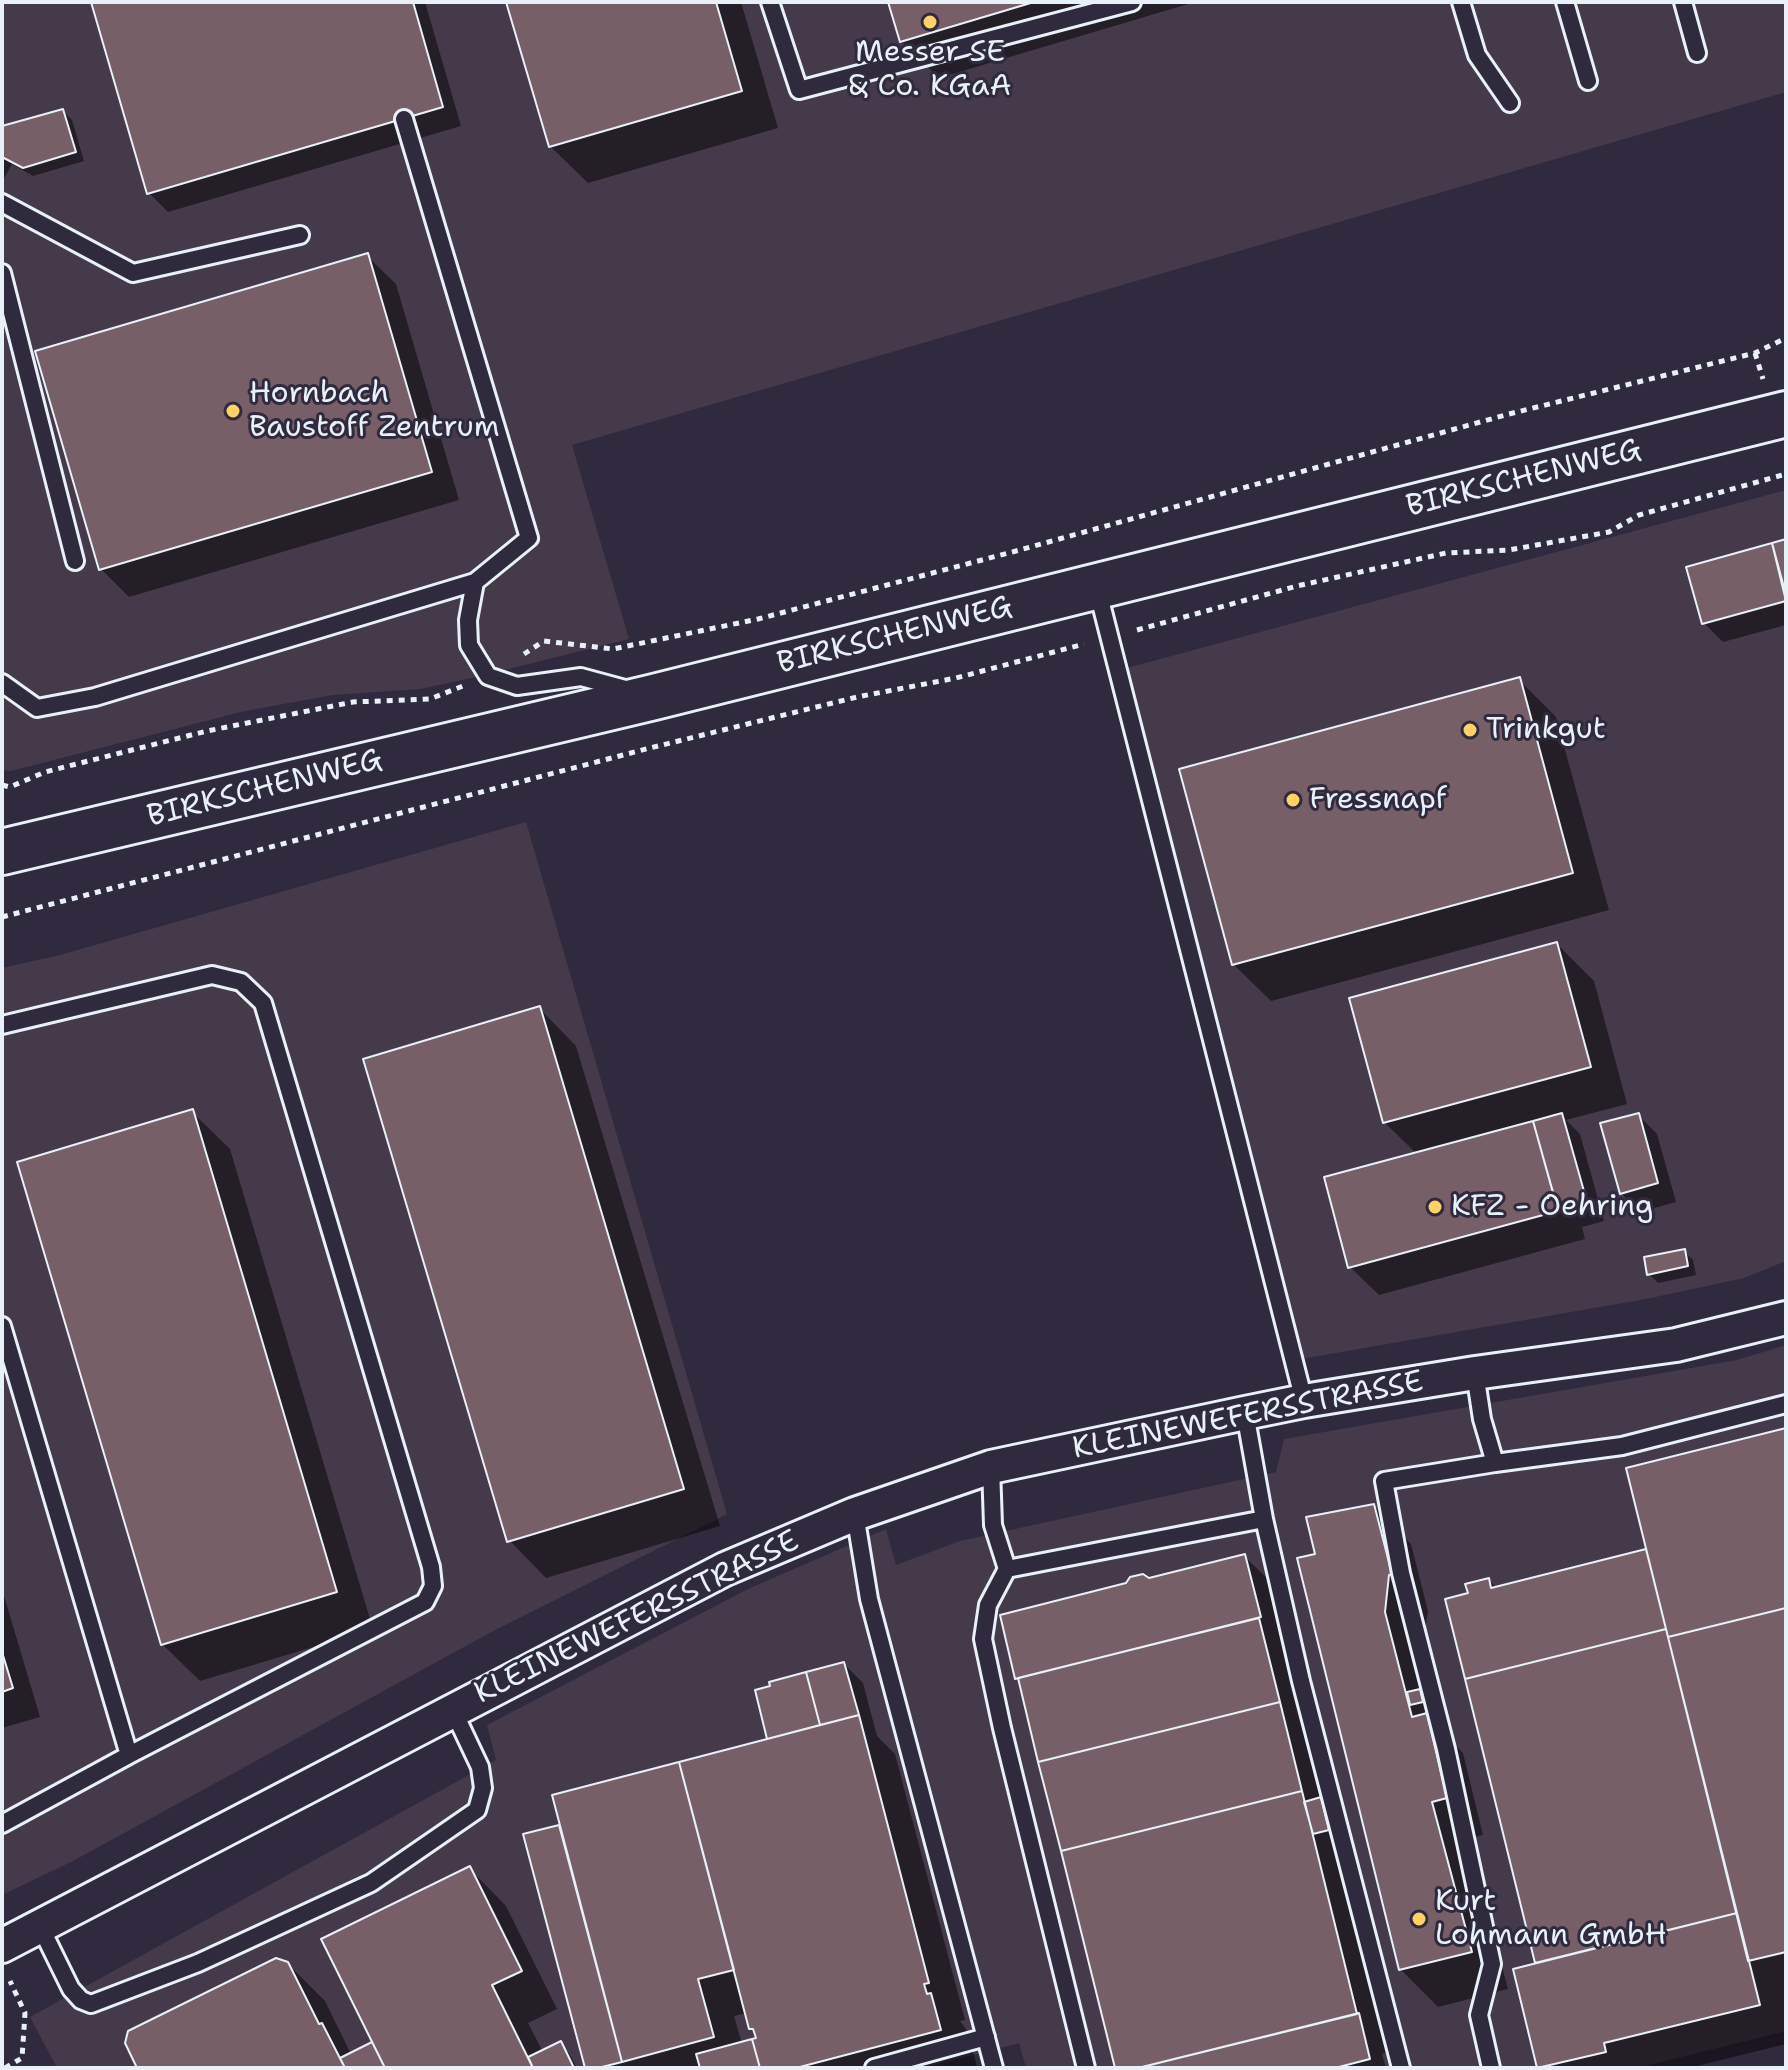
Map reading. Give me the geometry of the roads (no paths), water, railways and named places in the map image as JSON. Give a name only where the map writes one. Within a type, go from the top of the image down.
[{"type":"main road","name":"BIRKSCHENWEG","points":[[2,852],[654,697],[1786,414]]},
{"type":"street","name":"KLEINEWEFERSSTRASSE","points":[[5,1960],[40,1926],[725,1569],[855,1514],[991,1467],[1245,1413],[1475,1373],[1676,1345],[1786,1318]]},
{"type":"lane","points":[[770,2],[799,90],[1132,2]]},
{"type":"lane","points":[[1461,2],[1477,55],[1510,103]]},
{"type":"lane","points":[[1565,2],[1588,81]]},
{"type":"lane","points":[[1683,2],[1697,53]]},
{"type":"lane","points":[[2,683],[37,708],[95,697],[475,582],[529,538],[404,119]]},
{"type":"lane","points":[[2,203],[133,273],[300,235]]},
{"type":"lane","points":[[2,273],[75,561]]},
{"type":"lane","points":[[475,582],[468,620],[469,645],[488,676],[517,686],[581,677],[654,697]]},
{"type":"lane","points":[[1096,585],[1304,1401]]},
{"type":"lane","points":[[2,1025],[212,975],[241,982],[263,1003],[431,1567],[433,1586],[425,1602],[2,1824]]},
{"type":"lane","points":[[2,1326],[129,1755]]},
{"type":"lane","points":[[1475,1373],[1482,1419],[1495,1463]]},
{"type":"lane","points":[[1491,2068],[1479,2015],[1492,1964],[1446,1749],[1401,1573],[1384,1481],[1622,1446],[1786,1404]]},
{"type":"lane","points":[[1245,1413],[1264,1519],[1301,1681],[1401,2068]]},
{"type":"lane","points":[[991,1467],[993,1525],[1007,1569],[988,1605],[983,1639],[1086,2068]]},
{"type":"lane","points":[[855,1514],[869,1599],[994,2068]]},
{"type":"lane","points":[[1007,1569],[1264,1519]]},
{"type":"lane","points":[[40,1926],[71,1989],[81,2000],[91,2004],[198,1963],[371,1883],[477,1810],[483,1788],[480,1767],[453,1710]]},
{"type":"lane","points":[[874,2068],[986,2037]]},
{"type":"place","name":"Messer SE & Co. KGaA","points":[[930,22]]},
{"type":"place","name":"Hornbach Baustoff Zentrum","points":[[233,411]]},
{"type":"place","name":"Trinkgut","points":[[1470,730]]},
{"type":"place","name":"Fressnapf","points":[[1293,800]]},
{"type":"place","name":"KFZ - Oehring","points":[[1435,1207]]},
{"type":"place","name":"Kurt Lohmann GmbH","points":[[1419,1919]]}]
